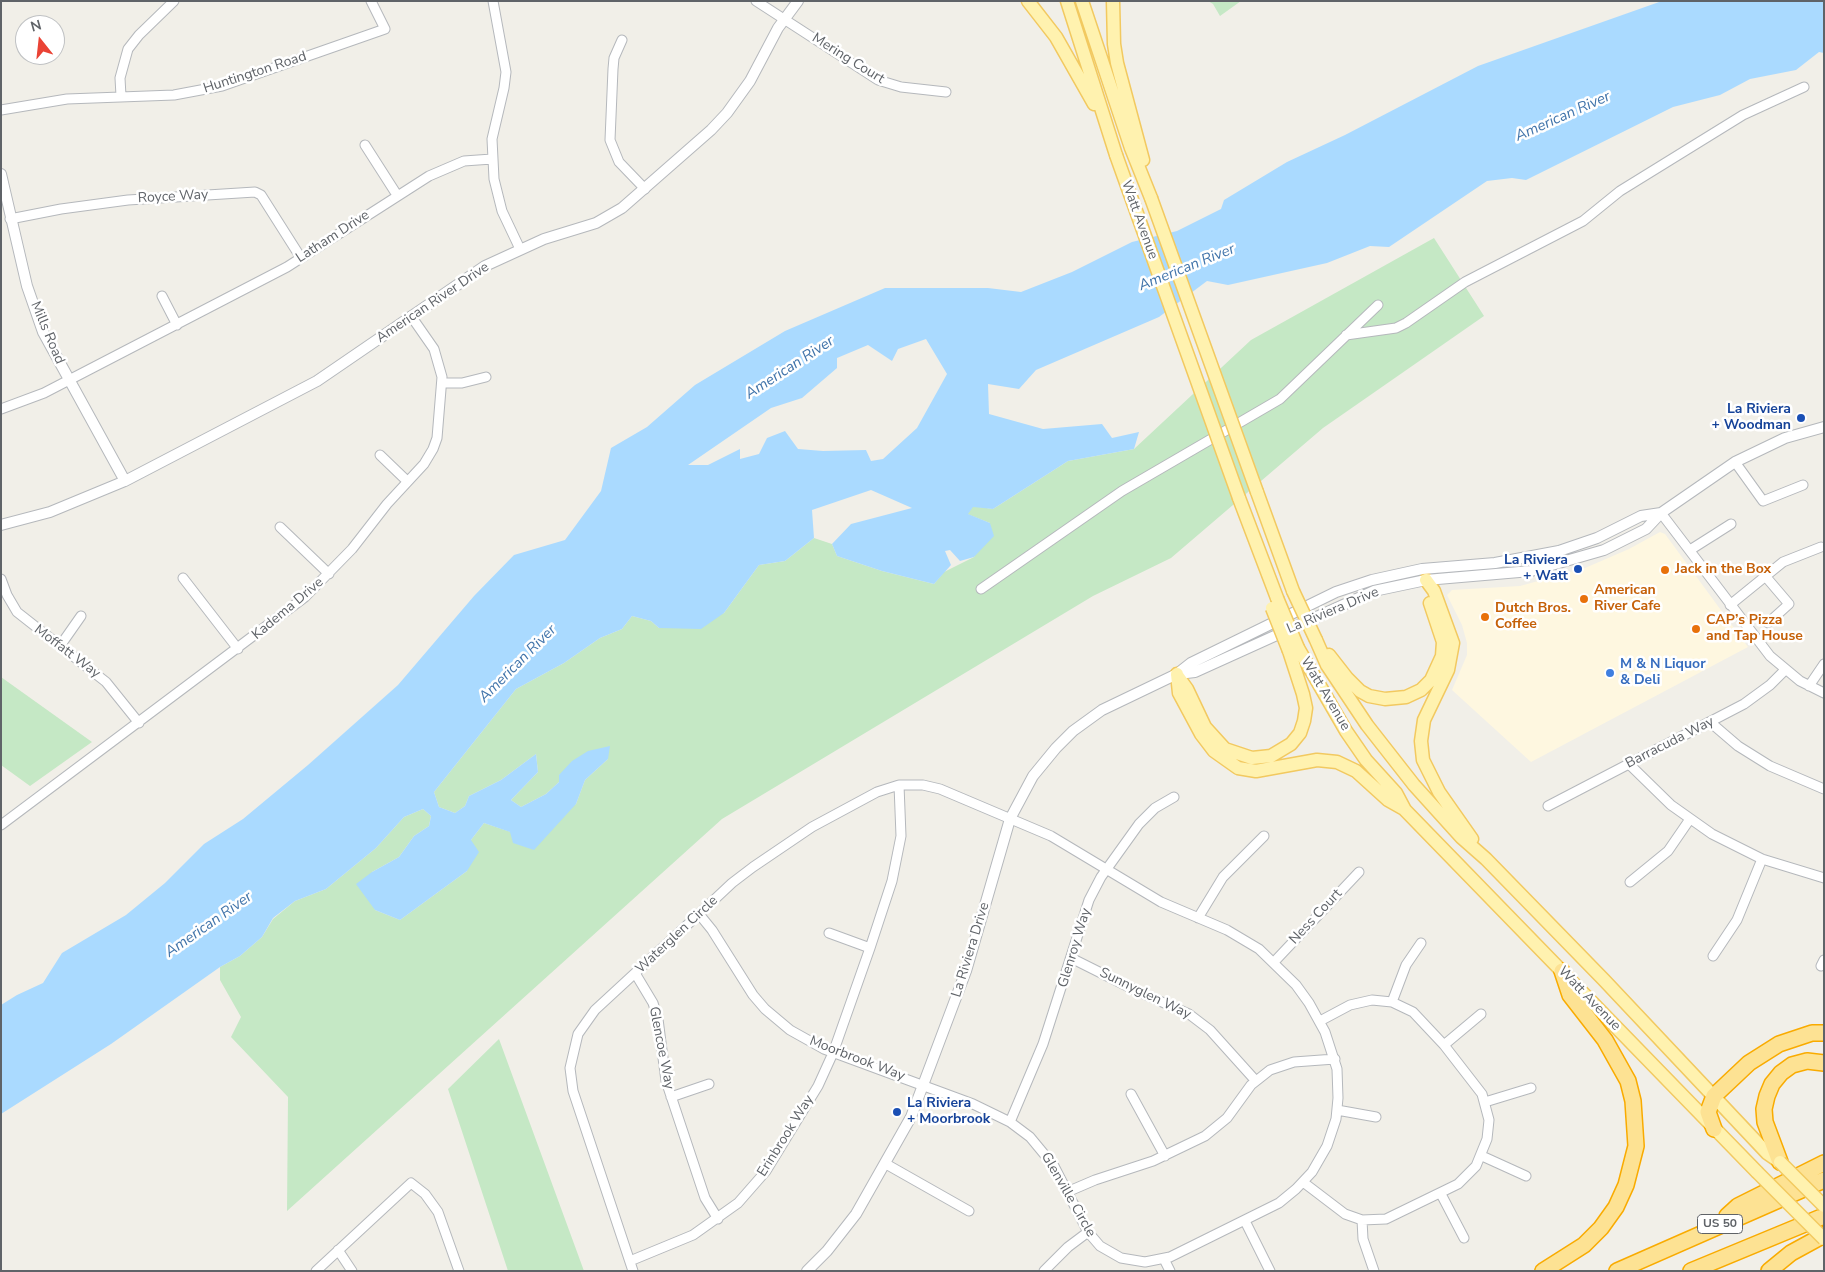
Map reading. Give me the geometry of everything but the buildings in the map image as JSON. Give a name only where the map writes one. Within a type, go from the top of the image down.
[{"type":"highway","points":[[1543,1271],[1584,1245],[1601,1228],[1616,1207],[1626,1185],[1636,1146],[1633,1101],[1628,1081],[1605,1040],[1570,995],[1562,971]]},
{"type":"highway","points":[[1714,1129],[1708,1112],[1714,1096],[1744,1068],[1779,1044],[1812,1033],[1824,1033]]},
{"type":"highway","points":[[1780,1162],[1765,1122],[1764,1108],[1769,1090],[1781,1073],[1792,1065],[1807,1061],[1824,1062]]},
{"type":"highway","points":[[1714,1227],[1738,1206],[1824,1163]]},
{"type":"highway","name":"US 50","points":[[1617,1271],[1824,1180]]},
{"type":"highway","name":"US 50","points":[[1691,1271],[1824,1216]]},
{"type":"highway","points":[[1769,1271],[1791,1253],[1824,1237]]},
{"type":"main road","points":[[1028,1],[1056,37],[1102,116]]},
{"type":"main road","name":"Watt Avenue","points":[[1066,1],[1102,116],[1253,536],[1273,599],[1294,650],[1366,760],[1396,793],[1405,810],[1714,1129],[1824,1237]]},
{"type":"main road","name":"Watt Avenue","points":[[1082,1],[1293,591],[1327,665],[1390,756],[1460,837],[1486,859],[1767,1153],[1780,1162],[1824,1206]]},
{"type":"main road","points":[[1113,1],[1114,44],[1135,147]]},
{"type":"main road","points":[[1316,640],[1347,678],[1360,691],[1369,696],[1385,699],[1406,697],[1420,690],[1431,680],[1438,669],[1443,642],[1427,593],[1426,580]]},
{"type":"main road","points":[[1426,580],[1434,591],[1453,642],[1448,670],[1424,720],[1421,741],[1423,760],[1439,792],[1486,859]]},
{"type":"main road","points":[[1177,674],[1187,689],[1205,727],[1225,749],[1252,758],[1271,756],[1291,744],[1300,733],[1304,722],[1306,708],[1294,650]]},
{"type":"main road","points":[[1177,674],[1179,693],[1201,734],[1214,751],[1238,768],[1256,770],[1317,760],[1337,762],[1356,771],[1388,800],[1405,810]]},
{"type":"street","points":[[121,96],[120,78],[128,49],[139,35],[174,1]]},
{"type":"street","name":"Huntington Road","points":[[1,110],[66,99],[174,95],[209,90],[385,29],[371,1]]},
{"type":"street","points":[[493,1],[506,72],[494,127],[492,159],[502,211],[520,249]]},
{"type":"street","name":"Mering Court","points":[[756,1],[878,80],[901,88],[946,92]]},
{"type":"street","name":"American River Drive","points":[[1,525],[50,512],[124,481],[317,381],[463,279],[520,249],[596,223],[622,208],[727,113],[750,81],[783,19],[798,1]]},
{"type":"street","points":[[622,40],[614,58],[612,69],[610,140],[619,162],[645,189]]},
{"type":"street","points":[[1346,336],[1396,328],[1406,323],[1473,278],[1583,221],[1620,191],[1743,115],[1804,87]]},
{"type":"street","points":[[365,145],[397,195]]},
{"type":"street","name":"Latham Drive","points":[[1,409],[44,393],[301,258],[397,195],[452,165],[476,159],[492,159]]},
{"type":"street","name":"Mills Road","points":[[1,174],[27,286],[43,332],[124,481]]},
{"type":"street","name":"Royce Way","points":[[10,219],[61,209],[128,200],[255,192],[261,195],[301,258]]},
{"type":"street","points":[[162,296],[177,324]]},
{"type":"street","points":[[981,589],[1122,491],[1280,399],[1378,305]]},
{"type":"street","name":"Kadema Drive","points":[[1,825],[286,613],[329,574],[407,481],[428,459],[435,444],[442,383],[440,365],[434,348],[411,316]]},
{"type":"street","points":[[442,383],[462,383],[486,378]]},
{"type":"street","name":"La Riviera Drive","points":[[1177,674],[1195,672],[1374,591],[1426,580],[1479,577],[1552,566],[1614,546],[1646,529],[1661,512],[1735,462],[1778,441],[1824,427]]},
{"type":"street","points":[[380,455],[407,481]]},
{"type":"street","points":[[1735,462],[1763,501],[1803,485]]},
{"type":"street","points":[[1661,512],[1758,642],[1785,670],[1824,694]]},
{"type":"street","name":"La Riviera Drive","points":[[812,1269],[842,1233],[886,1164],[911,1117],[966,971],[1010,818],[1033,776],[1073,731],[1102,710],[1177,674],[1191,663],[1250,636],[1271,623],[1336,592],[1372,580],[1428,568],[1526,558],[1559,551],[1597,538],[1641,516],[1661,512]]},
{"type":"street","points":[[1690,550],[1731,524]]},
{"type":"street","points":[[280,527],[329,574]]},
{"type":"street","points":[[1552,566],[1563,557],[1589,548],[1597,538]]},
{"type":"street","points":[[1730,605],[1783,562],[1821,547]]},
{"type":"street","points":[[1766,577],[1789,604],[1768,623]]},
{"type":"street","points":[[184,578],[238,649]]},
{"type":"street","name":"Moffatt Way","points":[[1,579],[6,596],[17,612],[106,682],[139,723]]},
{"type":"street","points":[[60,646],[81,616]]},
{"type":"street","points":[[1809,686],[1824,664]]},
{"type":"street","name":"Barracuda Way","points":[[1548,806],[1758,696],[1785,670]]},
{"type":"street","points":[[1710,722],[1738,746],[1770,766],[1824,789]]},
{"type":"street","points":[[1629,764],[1652,788],[1690,819],[1719,838],[1762,859],[1824,878]]},
{"type":"street","name":"Waterglen Circle","points":[[633,1271],[573,1091],[570,1068],[574,1045],[584,1024],[595,1010],[753,867],[789,841],[877,792],[899,785],[934,787],[1010,818]]},
{"type":"street","name":"Erinbrook Way","points":[[630,1261],[678,1242],[718,1218],[756,1184],[771,1164],[818,1086],[886,904],[898,853],[901,824],[899,785]]},
{"type":"street","name":"Glenroy Way","points":[[1010,1122],[1044,1044],[1089,900],[1107,869],[1147,815],[1174,797]]},
{"type":"street","name":"Glenville Circle","points":[[924,1085],[972,1104],[1010,1122],[1039,1146],[1054,1166],[1088,1232],[1100,1246],[1121,1258],[1144,1262],[1164,1259],[1280,1203],[1303,1182],[1327,1146],[1337,1110],[1338,1084],[1335,1059],[1320,1021],[1296,985],[1274,962],[1240,937],[1161,902],[1051,836],[1010,818]]},
{"type":"street","points":[[1630,882],[1668,850],[1690,819]]},
{"type":"street","points":[[1198,918],[1223,878],[1264,836]]},
{"type":"street","points":[[1713,956],[1737,920],[1762,859]]},
{"type":"street","name":"Ness Court","points":[[1274,962],[1359,872]]},
{"type":"street","name":"Moorbrook Way","points":[[699,914],[724,949],[741,979],[766,1010],[798,1036],[832,1052],[924,1085]]},
{"type":"street","points":[[829,933],[870,948]]},
{"type":"street","points":[[1392,1002],[1406,965],[1421,943]]},
{"type":"street","name":"Sunnyglen Way","points":[[1072,958],[1194,1018],[1210,1030],[1255,1080]]},
{"type":"street","name":"Glencoe Way","points":[[635,973],[648,992],[658,1019],[663,1070],[671,1097],[705,1198],[718,1218]]},
{"type":"street","points":[[1303,1182],[1345,1214],[1362,1220],[1386,1219],[1441,1194],[1468,1176],[1482,1156],[1489,1126],[1485,1102],[1475,1083],[1421,1019],[1403,1006],[1392,1002],[1361,1001],[1320,1021]]},
{"type":"street","points":[[1444,1045],[1481,1014]]},
{"type":"street","points":[[1067,1192],[1165,1156],[1199,1140],[1217,1128],[1255,1080],[1270,1070],[1288,1063],[1335,1059]]},
{"type":"street","name":"Glencoe Way","points":[[671,1097],[709,1084]]},
{"type":"street","points":[[1485,1102],[1531,1088]]},
{"type":"street","points":[[1131,1094],[1165,1156]]},
{"type":"street","points":[[1337,1110],[1376,1117]]},
{"type":"street","points":[[1482,1156],[1526,1176]]},
{"type":"street","points":[[886,1164],[969,1211]]},
{"type":"street","points":[[316,1271],[411,1182],[425,1194],[438,1212],[459,1271]]},
{"type":"street","points":[[1441,1194],[1464,1238]]},
{"type":"street","points":[[1362,1220],[1364,1239],[1374,1271]]},
{"type":"street","points":[[1246,1221],[1270,1271]]},
{"type":"street","points":[[1044,1271],[1068,1247],[1088,1232]]},
{"type":"street","points":[[338,1250],[352,1271]]},
{"type":"street","points":[[1164,1259],[1170,1271]]},
{"type":"shaded area","points":[[1660,532],[1665,534],[1748,647],[1531,762],[1452,690],[1467,655],[1467,643],[1462,625],[1447,595],[1452,590],[1520,586],[1585,568],[1629,549]]},
{"type":"green space","points":[[1208,1],[1241,1],[1220,16],[1213,4]]},
{"type":"green space","points":[[1434,238],[1484,316],[1323,428],[1171,558],[1093,596],[722,819],[287,1211],[288,1097],[231,1037],[241,1017],[220,980],[220,967],[240,956],[262,937],[273,919],[295,901],[326,889],[376,848],[404,817],[423,809],[431,816],[429,826],[414,836],[399,857],[372,872],[375,910],[400,920],[467,871],[471,840],[484,823],[511,832],[576,804],[585,780],[608,759],[559,775],[559,782],[546,794],[521,807],[511,800],[538,772],[536,754],[501,780],[469,796],[465,806],[455,813],[439,807],[434,792],[516,689],[564,663],[600,638],[622,629],[632,616],[651,621],[659,628],[724,613],[759,565],[785,561],[814,538],[832,544],[837,556],[882,571],[934,584],[944,572],[974,557],[990,523],[967,514],[973,506],[993,509],[1068,461],[1134,449],[1251,340]]},
{"type":"green space","points":[[1,677],[92,742],[30,786],[1,765]]},
{"type":"green space","points":[[499,1039],[584,1271],[508,1271],[448,1089]]},
{"type":"water","name":"American River","points":[[1662,1],[1824,1],[1824,53],[1819,52],[1796,70],[1750,79],[1720,95],[1673,107],[1526,180],[1512,178],[1487,181],[1389,247],[1370,246],[1327,263],[1228,285],[1207,281],[1159,317],[1036,370],[1019,389],[988,384],[989,414],[1043,429],[1102,424],[1112,438],[1139,432],[1134,449],[1068,461],[993,509],[973,507],[968,514],[990,523],[994,536],[974,557],[960,561],[950,550],[945,551],[951,565],[934,584],[882,571],[837,556],[832,544],[851,524],[912,508],[871,490],[812,510],[814,538],[785,561],[759,565],[724,613],[701,629],[659,628],[651,621],[632,616],[622,629],[600,638],[564,663],[516,689],[434,792],[439,807],[455,813],[465,806],[469,796],[501,780],[536,754],[538,772],[511,800],[521,807],[546,794],[559,782],[559,775],[572,761],[588,751],[610,746],[608,759],[585,780],[576,804],[534,850],[513,843],[510,832],[484,823],[471,840],[479,852],[467,871],[400,920],[375,910],[356,884],[372,872],[399,857],[414,836],[429,826],[431,816],[423,809],[404,817],[376,848],[326,889],[295,901],[273,918],[262,937],[240,956],[220,967],[111,1044],[1,1114],[1,1005],[43,983],[62,953],[126,915],[165,883],[204,844],[243,819],[308,765],[398,685],[474,596],[514,555],[565,540],[601,491],[611,448],[647,427],[695,385],[785,331],[885,288],[988,288],[1021,292],[1072,272],[1132,242],[1177,231],[1221,209],[1224,200],[1287,162],[1345,135],[1478,66]],"holes":[[[926,339],[947,374],[917,428],[883,459],[871,461],[866,450],[823,451],[798,449],[785,431],[767,438],[759,454],[740,459],[740,449],[708,465],[688,465],[771,408],[802,398],[837,368],[837,358],[868,345],[892,361],[898,349]]]},
{"type":"place","name":"La Riviera + Woodman","points":[[1801,418]]},
{"type":"place","name":"La Riviera + Watt","points":[[1578,569]]},
{"type":"place","name":"Jack in the Box","points":[[1665,570]]},
{"type":"place","name":"American River Cafe","points":[[1584,599]]},
{"type":"place","name":"Dutch Bros. Coffee","points":[[1485,617]]},
{"type":"place","name":"CAP’s Pizza and Tap House","points":[[1696,629]]},
{"type":"place","name":"M & N Liquor & Deli","points":[[1610,673]]},
{"type":"place","name":"La Riviera + Moorbrook","points":[[897,1112]]}]
